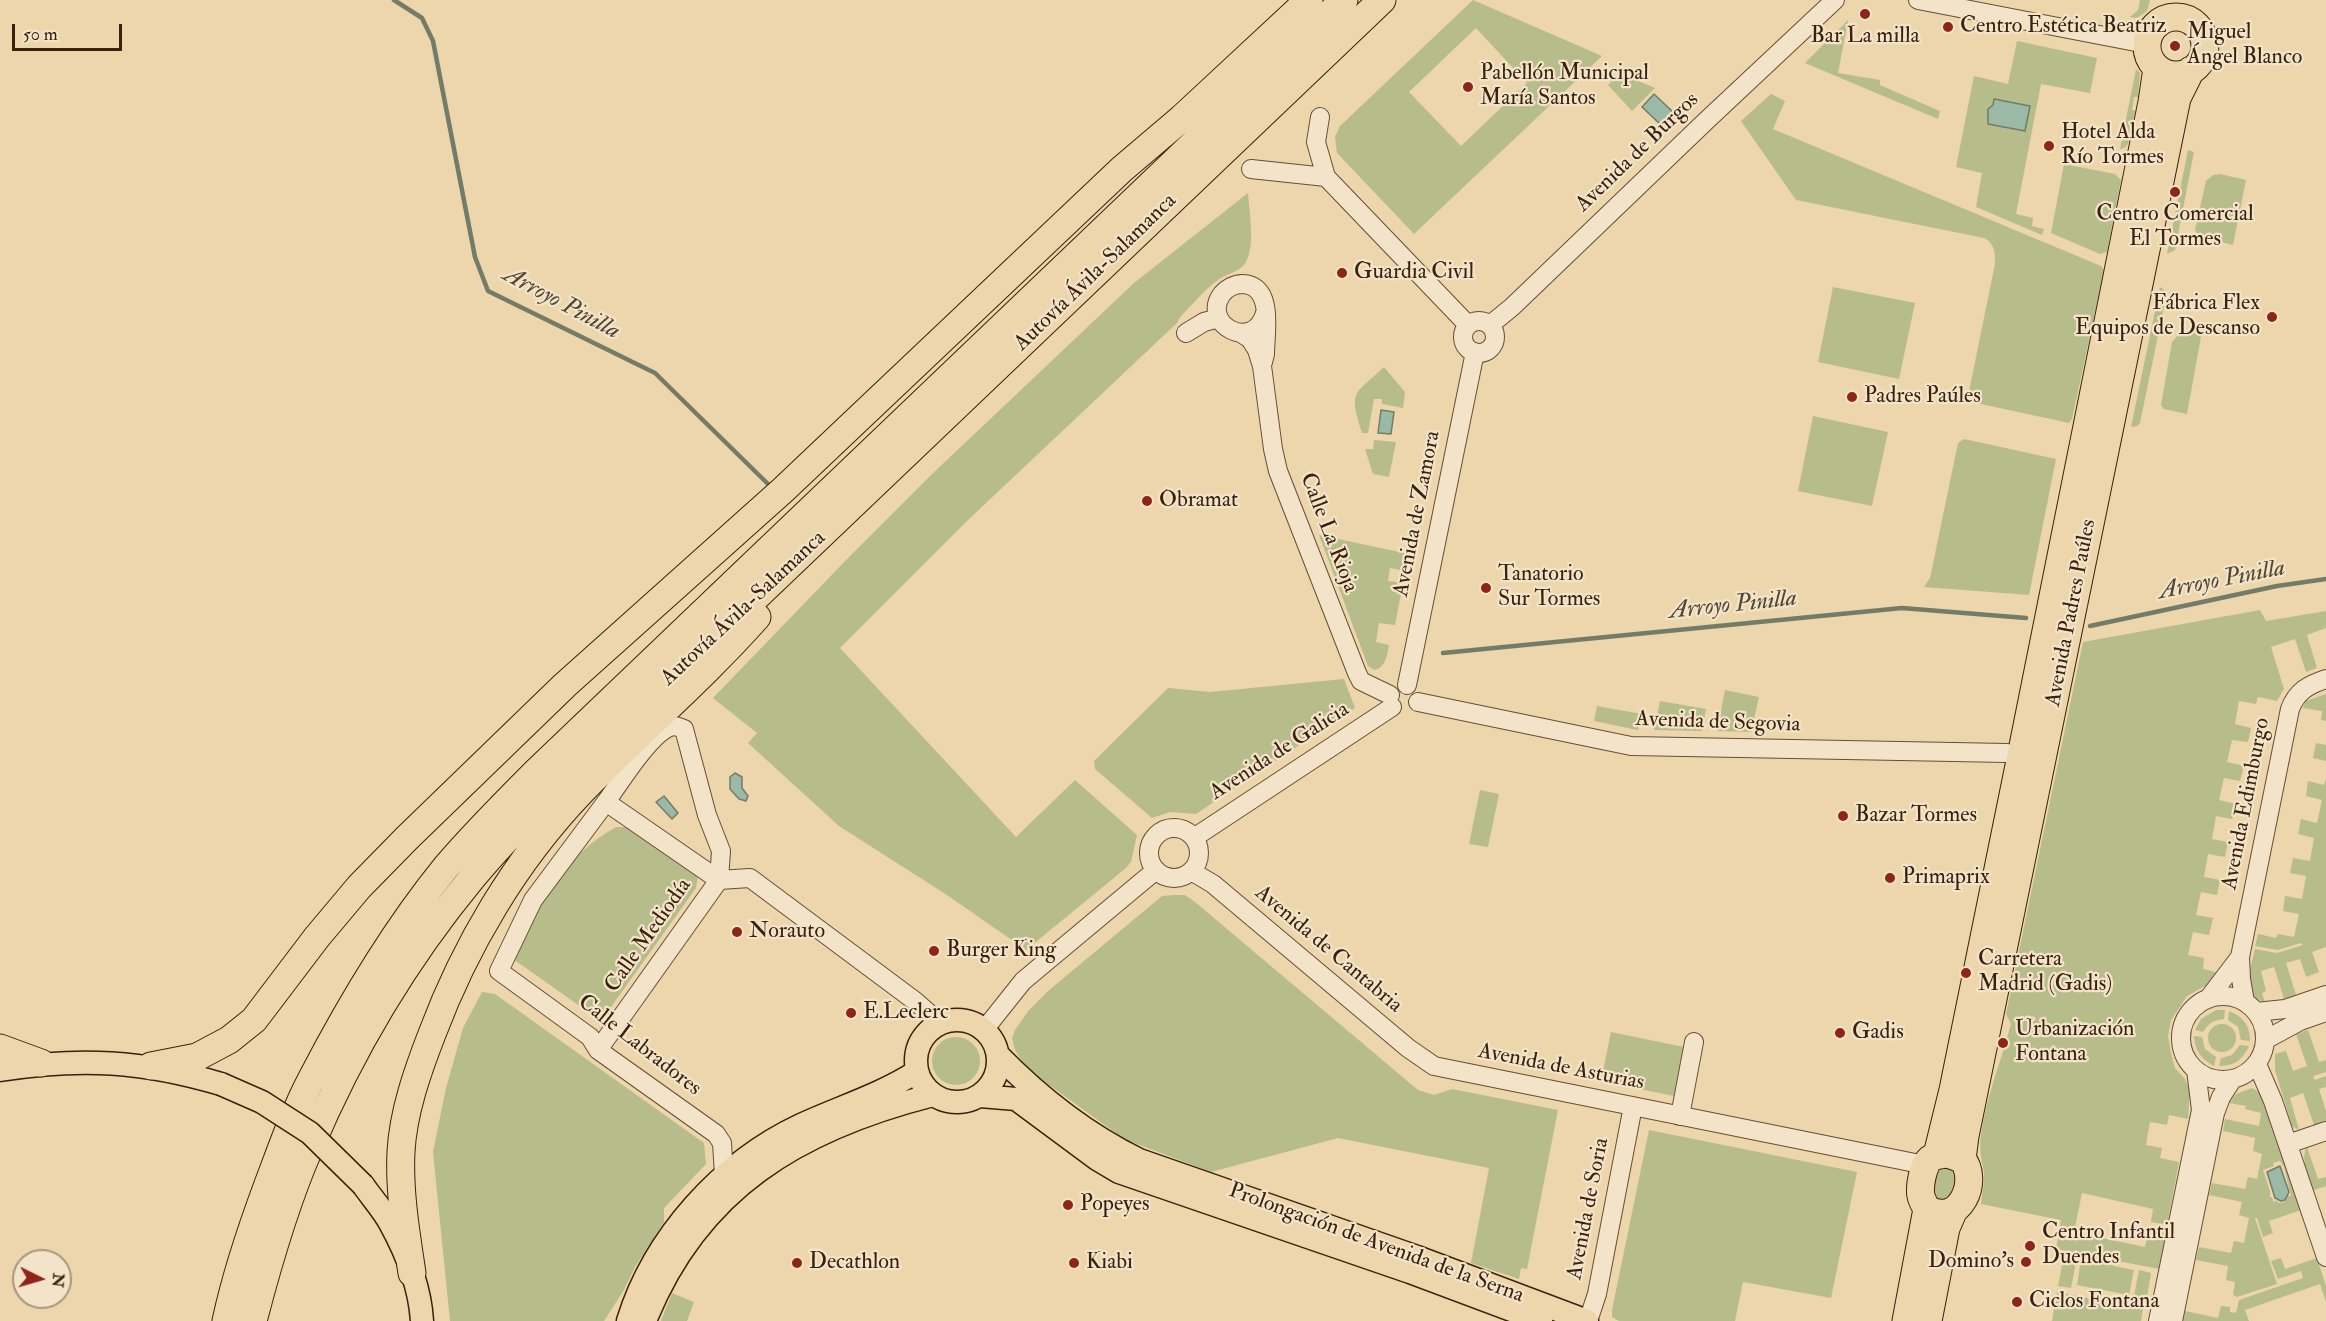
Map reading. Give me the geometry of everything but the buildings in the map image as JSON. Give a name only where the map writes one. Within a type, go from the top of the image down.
[{"type":"highway","points":[[152,1066],[197,1057],[230,1040],[254,1020],[317,937],[359,887],[565,685],[783,490],[1122,169],[1182,118],[1309,0]]},
{"type":"highway","name":"Autovía Ávila-Salamanca","points":[[226,1321],[250,1232],[283,1144],[311,1079],[353,1003],[383,956],[446,868],[486,822],[536,772],[1344,0]]},
{"type":"highway","name":"Autovía Ávila-Salamanca","points":[[253,1321],[277,1234],[308,1149],[338,1086],[380,1009],[435,926],[472,878],[512,832],[562,782],[1382,0]]},
{"type":"highway","points":[[2197,0],[2198,27],[2204,39],[2204,48],[2198,64],[2191,70],[2180,74],[2168,74],[2152,56],[2150,33],[2169,9],[2178,17],[2189,20],[2198,27]]},
{"type":"highway","name":"Avenida Padres Paúles","points":[[1941,1160],[1953,1090],[2152,102],[2152,56]]},
{"type":"highway","name":"Avenida Padres Paúles","points":[[1941,1160],[1965,1136],[2176,98],[2191,70]]},
{"type":"highway","points":[[1060,324],[1103,266]]},
{"type":"highway","points":[[407,838],[726,569],[861,443],[923,402]]},
{"type":"highway","points":[[412,1273],[400,1185],[401,1149],[409,1104],[426,1050],[444,1000],[467,952],[502,894],[532,851],[580,793],[717,662],[791,580],[864,511],[894,467]]},
{"type":"highway","points":[[0,1048],[41,1063]]},
{"type":"highway","points":[[1928,1321],[1946,1228],[1940,1211],[1920,1193],[1941,1160],[1968,1170],[1967,1187],[1961,1205],[1940,1211]]},
{"type":"highway","points":[[1906,1321],[1940,1211]]},
{"type":"main road","points":[[956,1019],[971,1022],[984,1030],[993,1041],[998,1055],[997,1071],[991,1085],[980,1096],[968,1101],[952,1102],[933,1095],[923,1085],[916,1072],[916,1052],[925,1034],[940,1023],[956,1019]]},
{"type":"main road","points":[[998,1055],[1033,1090],[1110,1146],[1161,1178]]},
{"type":"main road","points":[[0,1070],[41,1063],[78,1061],[152,1066],[222,1084],[262,1102],[310,1133],[363,1185],[390,1223],[412,1273],[422,1321]]},
{"type":"main road","points":[[635,1316],[657,1255],[684,1219],[724,1176],[762,1147],[800,1125],[863,1100],[916,1072]]},
{"type":"main road","points":[[616,1321],[635,1316],[658,1288],[699,1227],[740,1183],[776,1157],[810,1139],[898,1104],[933,1095]]},
{"type":"main road","points":[[980,1096],[1016,1100],[1097,1159],[1119,1172],[1161,1178]]},
{"type":"main road","name":"Prolongación de Avenida de la Serna","points":[[1161,1178],[1541,1321]]},
{"type":"main road","name":"Prolongación de Avenida de la Serna","points":[[1161,1178],[1418,1257],[1588,1321]]},
{"type":"street","name":"Avenida de Burgos","points":[[1490,325],[1512,308],[1707,120],[1818,8],[1835,0]]},
{"type":"street","points":[[1918,0],[2152,56]]},
{"type":"street","points":[[1320,117],[1316,142],[1326,177],[1468,325]]},
{"type":"street","points":[[1251,169],[1326,177]]},
{"type":"street","points":[[1243,284],[1258,290],[1263,297],[1266,313],[1257,327],[1241,333],[1228,328],[1219,318],[1218,302],[1222,294],[1235,285],[1243,284]]},
{"type":"street","name":"Calle La Rioja","points":[[1262,366],[1266,313]]},
{"type":"street","points":[[1186,333],[1204,322],[1219,318]]},
{"type":"street","points":[[1475,321],[1483,321],[1490,325],[1494,331],[1493,345],[1488,350],[1475,352],[1468,348],[1464,340],[1464,332],[1468,325],[1475,321]]},
{"type":"street","name":"Calle La Rioja","points":[[1241,333],[1250,339],[1257,350],[1262,366],[1278,471],[1361,681],[1391,701]]},
{"type":"street","name":"Avenida de Zamora","points":[[1407,686],[1475,352]]},
{"type":"street","name":"Avenida Edimburgo","points":[[2251,1007],[2241,979],[2240,957],[2290,710],[2299,692],[2313,683],[2326,679]]},
{"type":"street","points":[[1407,686],[1413,689],[1418,702],[1414,709],[1407,713],[1399,712],[1391,701],[1397,687],[1407,686]]},
{"type":"street","name":"Avenida de Galicia","points":[[1195,837],[1391,701]]},
{"type":"street","name":"Avenida de Segovia","points":[[1418,702],[1631,746],[2007,753],[2021,756]]},
{"type":"street","points":[[719,880],[721,851],[707,815],[684,729],[677,726],[669,727],[644,749],[606,802],[719,880],[750,878],[915,1001],[940,1023]]},
{"type":"street","name":"Calle Labradores","points":[[606,802],[532,900],[499,971],[590,1037],[598,1050],[716,1134],[722,1143],[724,1176]]},
{"type":"street","points":[[1180,828],[1195,837],[1199,859],[1191,872],[1177,878],[1169,878],[1156,870],[1149,856],[1152,841],[1156,835],[1163,830],[1180,828]]},
{"type":"street","points":[[984,1030],[1023,981],[1156,870]]},
{"type":"street","name":"Avenida de Cantabria","points":[[1191,872],[1213,884],[1408,1048],[1434,1066]]},
{"type":"street","name":"Calle Mediodía","points":[[598,1050],[719,880]]},
{"type":"street","name":"Avenida Edimburgo","points":[[2208,999],[2228,976],[2240,957]]},
{"type":"street","points":[[2251,1007],[2263,1025],[2265,1040],[2263,1052],[2257,1064],[2246,1074],[2232,1080],[2212,1079],[2196,1071],[2186,1058],[2181,1043],[2182,1027],[2188,1015],[2197,1005],[2208,999],[2227,996],[2251,1007],[2286,1009],[2326,995]]},
{"type":"street","points":[[2265,1040],[2300,1021],[2326,1012]]},
{"type":"street","points":[[1680,1116],[1694,1042]]},
{"type":"street","points":[[2257,1064],[2267,1084],[2326,1257]]},
{"type":"street","name":"Avenida de Asturias","points":[[1434,1066],[1680,1116],[1941,1160]]},
{"type":"street","points":[[2158,1321],[2201,1110],[2196,1071]]},
{"type":"street","points":[[2173,1321],[2216,1113],[2221,1097],[2232,1080]]},
{"type":"street","name":"Avenida de Soria","points":[[1588,1321],[1597,1294],[1633,1106]]},
{"type":"street","points":[[2288,1144],[2326,1131]]},
{"type":"green space","points":[[1473,0],[1602,56],[1414,234],[1337,153],[1335,137],[1340,126]],"holes":[[[1476,28],[1527,83],[1461,146],[1409,92]]]},
{"type":"green space","points":[[2140,0],[2150,0],[2147,11],[2137,18],[2130,17],[2138,10]]},
{"type":"green space","points":[[1848,20],[1838,73],[1880,80],[1880,85],[1940,111],[1938,119],[1805,63]]},
{"type":"green space","points":[[2017,41],[2097,58],[2090,93],[2041,84],[2016,214],[2033,218],[2032,226],[2044,229],[2042,235],[1976,207],[1982,173],[1956,167],[1974,76],[2008,84]]},
{"type":"green space","points":[[2136,69],[2140,73],[2138,97],[2134,97],[2132,110],[2135,111],[2128,144],[2120,149]]},
{"type":"green space","points":[[1619,73],[1655,88],[1632,111],[1608,85]]},
{"type":"green space","points":[[1771,94],[1785,101],[1773,129],[2101,266],[2104,270],[2072,419],[2069,423],[1967,401],[1995,264],[1994,252],[1990,243],[1984,238],[1796,200],[1741,121]]},
{"type":"green space","points":[[2188,150],[2194,152],[2175,250],[2167,254]]},
{"type":"green space","points":[[2064,164],[2115,174],[2121,180],[2107,252],[2100,254],[2051,233]]},
{"type":"green space","points":[[2220,174],[2246,180],[2233,245],[2198,236],[2195,230],[2206,181],[2213,175]]},
{"type":"green space","points":[[1248,193],[1251,241],[1250,251],[1243,266],[1209,287],[1177,323],[968,520],[840,648],[1016,837],[1075,780],[1137,835],[1131,862],[1126,868],[1026,950],[947,895],[839,826],[748,743],[757,733],[713,698],[930,476],[1134,283]]},
{"type":"green space","points":[[1833,287],[1915,303],[1899,379],[1818,362]]},
{"type":"green space","points":[[2160,287],[2167,292],[2140,423],[2131,427]]},
{"type":"green space","points":[[2198,329],[2202,331],[2187,414],[2164,409],[2161,405],[2172,342],[2180,333]]},
{"type":"green space","points":[[1384,367],[1405,392],[1403,408],[1382,404],[1382,399],[1374,399],[1368,433],[1362,433],[1356,409],[1356,395]]},
{"type":"green space","points":[[1813,416],[1888,432],[1872,506],[1798,491]]},
{"type":"green space","points":[[1964,439],[2056,459],[2029,595],[1924,587],[1930,578],[1958,443]]},
{"type":"green space","points":[[1374,440],[1396,442],[1389,477],[1373,474],[1365,449],[1373,449]]},
{"type":"green space","points":[[1319,535],[1409,554],[1406,571],[1390,568],[1388,581],[1403,583],[1395,625],[1379,623],[1376,642],[1389,645],[1385,660],[1378,669],[1374,670],[1368,666]]},
{"type":"green space","points":[[2260,610],[2266,621],[2326,611],[2326,628],[2307,635],[2317,668],[2306,672],[2295,639],[2271,647],[2284,689],[2277,701],[2258,697],[2256,704],[2239,701],[2235,724],[2251,728],[2248,742],[2232,740],[2227,762],[2244,766],[2240,781],[2224,778],[2219,800],[2236,804],[2232,819],[2216,816],[2212,839],[2228,842],[2225,857],[2208,854],[2204,877],[2220,880],[2217,895],[2201,892],[2196,915],[2213,918],[2209,935],[2193,932],[2188,955],[2204,958],[2203,969],[2219,973],[2214,981],[2187,996],[2171,1020],[2168,1036],[2175,1068],[2185,1079],[2190,1091],[2188,1119],[2169,1115],[2167,1125],[2150,1122],[2146,1145],[2162,1148],[2160,1158],[2179,1162],[2167,1225],[2151,1222],[2153,1209],[2082,1193],[2074,1232],[2145,1247],[2149,1229],[2166,1233],[2159,1269],[2056,1249],[2061,1220],[1981,1204],[1984,1176],[1980,1145],[1986,1107],[2011,1024],[2006,1014],[2083,642]]},
{"type":"green space","points":[[1344,679],[1355,708],[1196,814],[1170,812],[1152,818],[1095,769],[1094,761],[1168,688],[1210,692]]},
{"type":"green space","points":[[1725,690],[1759,697],[1751,732],[1717,731]]},
{"type":"green space","points":[[2326,694],[2326,721],[2321,720],[2322,711],[2303,708],[2306,701]]},
{"type":"green space","points":[[1660,701],[1706,709],[1702,731],[1654,730]]},
{"type":"green space","points":[[1597,706],[1642,714],[1638,730],[1594,721]]},
{"type":"green space","points":[[2316,743],[2326,745],[2326,761],[2313,758]]},
{"type":"green space","points":[[2326,779],[2326,947],[2312,952],[2319,972],[2306,977],[2300,959],[2286,963],[2296,995],[2284,999],[2274,967],[2261,971],[2266,991],[2262,993],[2265,1002],[2252,993],[2250,987],[2250,972],[2255,949],[2277,953],[2303,945],[2301,943],[2278,950],[2255,946],[2258,934],[2276,938],[2278,934],[2294,937],[2299,914],[2283,911],[2285,896],[2302,899],[2306,876],[2290,873],[2293,858],[2310,861],[2314,838],[2298,834],[2301,819],[2317,823],[2322,800],[2306,796],[2308,781],[2324,785]]},
{"type":"green space","points":[[1480,790],[1499,794],[1488,847],[1469,844]]},
{"type":"green space","points":[[616,827],[630,827],[698,876],[696,888],[601,1021],[513,959],[543,901],[566,868],[597,839]]},
{"type":"green space","points":[[1185,895],[1195,902],[1418,1090],[1434,1095],[1452,1089],[1558,1110],[1527,1269],[1521,1268],[1519,1279],[1471,1263],[1489,1168],[1338,1138],[1211,1172],[1124,1139],[1034,1074],[1023,1063],[1015,1050],[1012,1038],[1029,1010],[1048,991],[1162,896]]},
{"type":"green space","points":[[482,992],[495,994],[704,1143],[706,1164],[664,1208],[664,1222],[604,1321],[450,1321],[433,1152],[446,1088],[463,1028]]},
{"type":"green space","points":[[2216,1010],[2225,1010],[2224,1019],[2207,1026],[2203,1032],[2195,1030],[2201,1019]]},
{"type":"green space","points":[[2229,1011],[2239,1016],[2245,1023],[2250,1041],[2241,1040],[2238,1027],[2228,1020]]},
{"type":"green space","points":[[2222,1024],[2232,1028],[2236,1038],[2232,1048],[2222,1052],[2212,1048],[2208,1038],[2212,1028]]},
{"type":"green space","points":[[2308,1030],[2319,1062],[2326,1060],[2326,1072],[2313,1076],[2315,1080],[2326,1076],[2326,1087],[2319,1089],[2326,1111],[2326,1121],[2314,1125],[2303,1093],[2290,1098],[2299,1130],[2292,1126],[2275,1070],[2275,1054],[2286,1051],[2293,1071],[2307,1066],[2296,1034]]},
{"type":"green space","points":[[1611,1032],[1684,1047],[1674,1096],[1601,1081]]},
{"type":"green space","points":[[2194,1036],[2202,1037],[2205,1049],[2216,1057],[2214,1066],[2200,1054]]},
{"type":"green space","points":[[951,1037],[961,1037],[976,1047],[980,1061],[979,1070],[970,1081],[961,1085],[951,1085],[936,1075],[932,1066],[932,1056],[942,1041]]},
{"type":"green space","points":[[2240,1045],[2249,1046],[2241,1058],[2229,1065],[2219,1066],[2221,1058],[2232,1055]]},
{"type":"green space","points":[[2252,1088],[2261,1093],[2301,1210],[2269,1221],[2273,1233],[2263,1237],[2257,1218],[2255,1218],[2277,1284],[2237,1297],[2233,1295],[2235,1282],[2226,1280],[2228,1266],[2196,1260],[2199,1247],[2231,1253],[2234,1241],[2244,1243],[2249,1218],[2239,1215],[2242,1202],[2209,1195],[2212,1183],[2245,1189],[2248,1177],[2257,1179],[2262,1154],[2253,1151],[2255,1138],[2223,1131],[2225,1119],[2259,1126],[2261,1113],[2245,1109],[2246,1106],[2229,1103],[2236,1094]],"holes":[[[2280,1161],[2284,1167],[2291,1196],[2288,1195],[2284,1202],[2279,1203],[2276,1200],[2274,1203],[2270,1197],[2263,1170]]]},
{"type":"green space","points":[[1649,1130],[1857,1172],[1831,1298],[1743,1282],[1735,1321],[1619,1321],[1612,1317]]},
{"type":"green space","points":[[2307,1147],[2318,1179],[2326,1177],[2326,1186],[2314,1190],[2304,1157]]},
{"type":"green space","points":[[1941,1166],[1953,1169],[1955,1178],[1953,1190],[1946,1201],[1937,1199],[1934,1191],[1935,1178]]},
{"type":"green space","points":[[2064,1255],[2077,1257],[2071,1288],[2058,1286]]},
{"type":"green space","points":[[2281,1258],[2285,1269],[2317,1258],[2326,1286],[2326,1302],[2320,1284],[2245,1310],[2249,1321],[2183,1321],[2185,1311],[2218,1318],[2221,1306],[2230,1307],[2230,1312],[2236,1313],[2239,1300],[2303,1278],[2301,1271],[2278,1279],[2271,1261]]},
{"type":"green space","points":[[2081,1259],[2134,1270],[2129,1295],[2077,1285]]},
{"type":"green space","points":[[2139,1270],[2151,1273],[2146,1303],[2133,1301]]},
{"type":"green space","points":[[2057,1292],[2143,1309],[2141,1321],[2052,1321]]},
{"type":"green space","points":[[672,1293],[694,1302],[687,1321],[661,1321]]},
{"type":"shaded area","points":[[1654,94],[1673,112],[1661,125],[1642,107]]},
{"type":"shaded area","points":[[1994,99],[2030,106],[2025,131],[1988,124],[1988,109],[1993,105]]},
{"type":"shaded area","points":[[1381,410],[1394,412],[1391,434],[1378,433]]},
{"type":"shaded area","points":[[735,773],[742,777],[742,788],[748,796],[746,801],[739,799],[730,789],[730,777]]},
{"type":"shaded area","points":[[664,796],[678,813],[672,819],[656,802]]},
{"type":"shaded area","points":[[2280,1166],[2289,1192],[2285,1200],[2281,1201],[2275,1198],[2267,1172]]},
{"type":"waterway","name":"Arroyo Pinilla","points":[[394,0],[422,18],[433,41],[475,257],[488,291],[655,373],[768,484]]},
{"type":"waterway","name":"Arroyo Pinilla","points":[[2090,626],[2277,586],[2326,579]]},
{"type":"waterway","name":"Arroyo Pinilla","points":[[1443,653],[1902,608],[2026,618]]},
{"type":"place","name":"Bar La milla","points":[[1865,14]]},
{"type":"place","name":"Centro Estética Beatriz","points":[[1948,27]]},
{"type":"place","name":"Miguel Ángel Blanco","points":[[2175,46]]},
{"type":"place","name":"Pabellón Municipal María Santos","points":[[1468,87]]},
{"type":"place","name":"Hotel Alda Río Tormes","points":[[2049,146]]},
{"type":"place","name":"Centro Comercial El Tormes","points":[[2175,192]]},
{"type":"place","name":"Guardia Civil","points":[[1342,273]]},
{"type":"place","name":"Fábrica Flex Equipos de Descanso","points":[[2272,317]]},
{"type":"place","name":"Padres Paúles","points":[[1852,397]]},
{"type":"place","name":"Obramat","points":[[1147,501]]},
{"type":"place","name":"Tanatorio Sur Tormes","points":[[1486,588]]},
{"type":"place","name":"Bazar Tormes","points":[[1843,816]]},
{"type":"place","name":"Primaprix","points":[[1890,878]]},
{"type":"place","name":"Norauto","points":[[737,932]]},
{"type":"place","name":"Burger King","points":[[934,951]]},
{"type":"place","name":"Carretera Madrid (Gadis)","points":[[1966,973]]},
{"type":"place","name":"E.Leclerc","points":[[851,1013]]},
{"type":"place","name":"Gadis","points":[[1840,1033]]},
{"type":"place","name":"Urbanización Fontana","points":[[2003,1043]]},
{"type":"place","name":"Popeyes","points":[[1068,1205]]},
{"type":"place","name":"Centro Infantil Duendes","points":[[2030,1246]]},
{"type":"place","name":"Domino's","points":[[2026,1262]]},
{"type":"place","name":"Decathlon","points":[[797,1263]]},
{"type":"place","name":"Kiabi","points":[[1074,1263]]},
{"type":"place","name":"Ciclos Fontana","points":[[2017,1302]]}]
